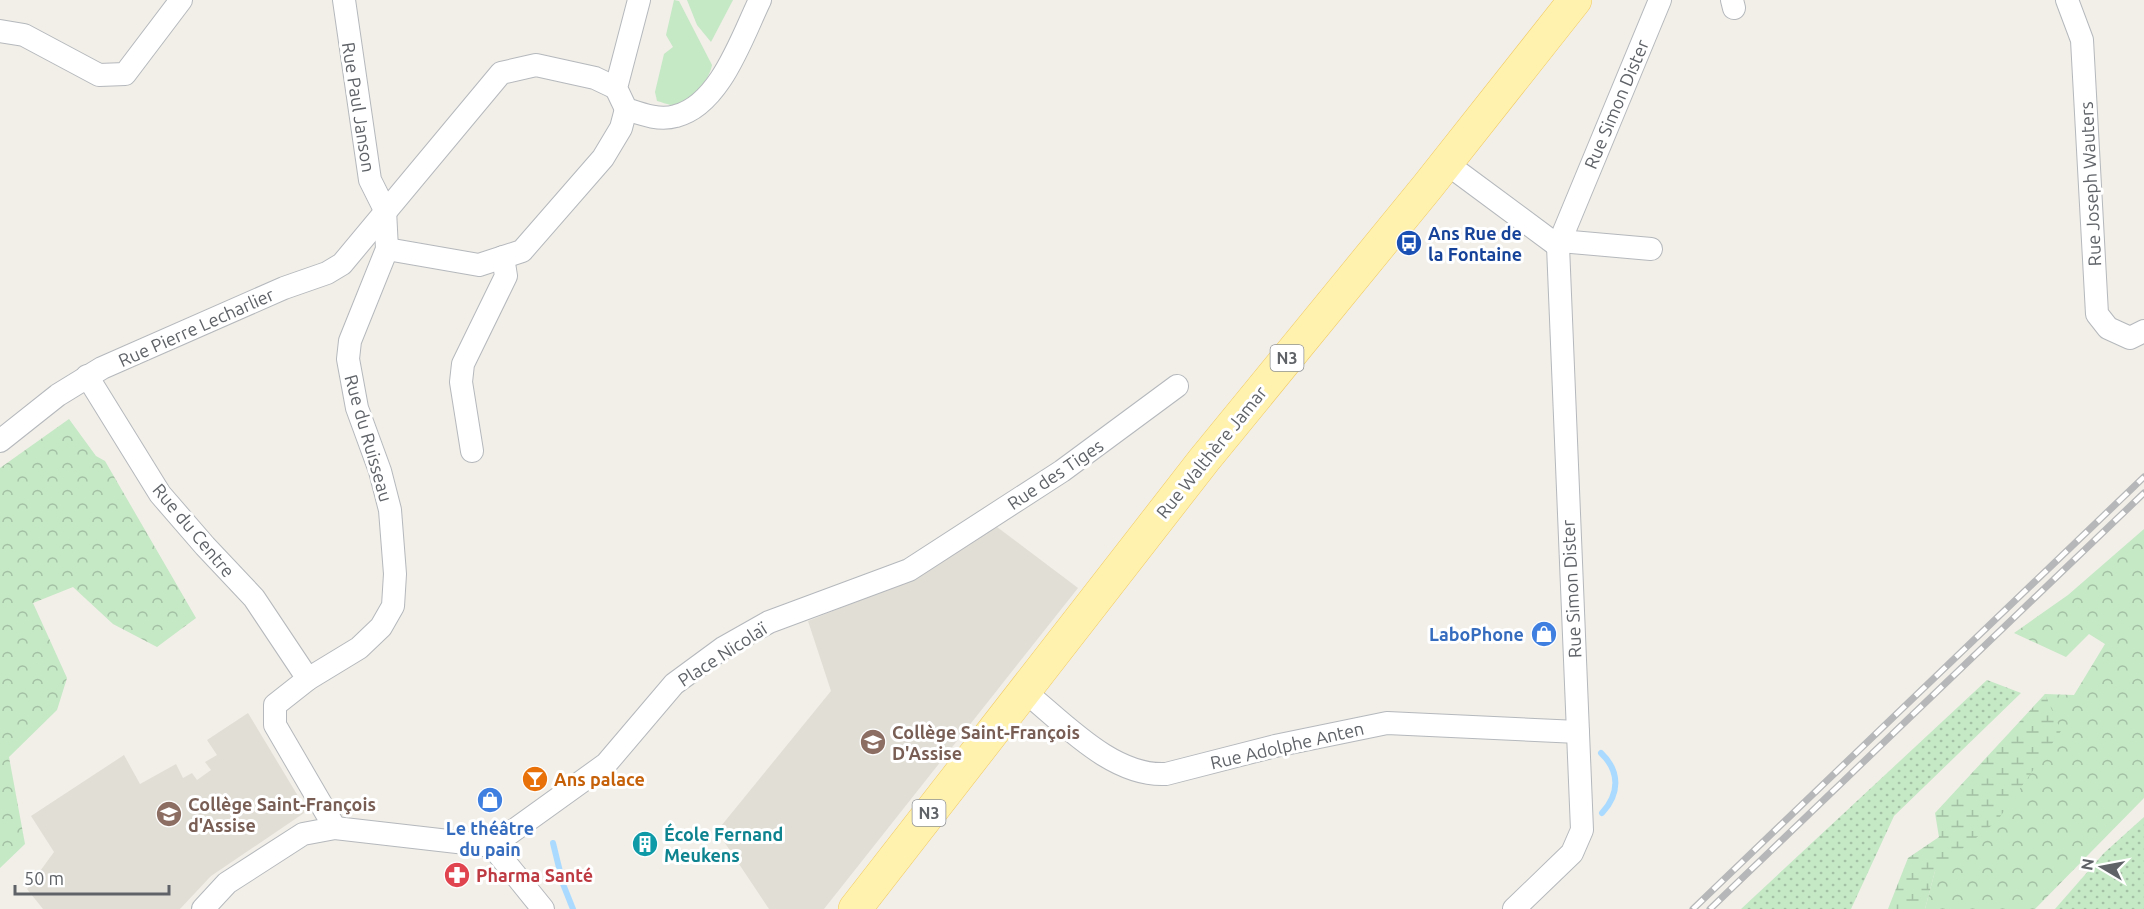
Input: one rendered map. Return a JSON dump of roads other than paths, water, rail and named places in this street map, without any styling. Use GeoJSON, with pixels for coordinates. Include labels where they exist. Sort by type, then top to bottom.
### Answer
{"type":"FeatureCollection","features":[{"type":"Feature","properties":{"kind":"main road","name":"Rue Walthère Jamar"},"geometry":{"type":"LineString","coordinates":[[855,909],[1204,460],[1446,163],[1575,0]]}},
{"type":"Feature","properties":{"kind":"street"},"geometry":{"type":"LineString","coordinates":[[0,31],[24,35],[99,75],[125,74],[182,0]]}},
{"type":"Feature","properties":{"kind":"street","name":"Rue Paul Janson"},"geometry":{"type":"LineString","coordinates":[[344,0],[370,180],[385,210]]}},
{"type":"Feature","properties":{"kind":"street"},"geometry":{"type":"LineString","coordinates":[[616,88],[639,0]]}},
{"type":"Feature","properties":{"kind":"street"},"geometry":{"type":"LineString","coordinates":[[626,109],[649,117],[676,116],[708,98],[727,67],[760,0]]}},
{"type":"Feature","properties":{"kind":"street","name":"Rue Simon Dister"},"geometry":{"type":"LineString","coordinates":[[1514,909],[1553,872],[1579,842],[1582,814],[1570,589],[1559,244],[1660,0]]}},
{"type":"Feature","properties":{"kind":"street","name":"Rue Joseph Wauters"},"geometry":{"type":"LineString","coordinates":[[2067,0],[2082,40],[2097,314],[2108,328],[2130,338],[2144,331]]}},
{"type":"Feature","properties":{"kind":"street"},"geometry":{"type":"LineString","coordinates":[[385,210],[501,73],[536,65],[595,78],[616,88],[626,109],[621,128],[585,181],[522,251],[479,265],[387,249]]}},
{"type":"Feature","properties":{"kind":"street"},"geometry":{"type":"LineString","coordinates":[[1446,163],[1559,244],[1652,249]]}},
{"type":"Feature","properties":{"kind":"street","name":"Rue du Ruisseau"},"geometry":{"type":"LineString","coordinates":[[335,828],[275,725],[275,705],[308,679],[359,648],[374,636],[393,606],[395,574],[390,510],[380,471],[357,408],[348,359],[350,341],[387,249],[385,210]]}},
{"type":"Feature","properties":{"kind":"street","name":"Rue Pierre Lecharlier"},"geometry":{"type":"LineString","coordinates":[[0,441],[58,395],[87,376],[284,288],[327,273],[342,264],[385,210]]}},
{"type":"Feature","properties":{"kind":"street"},"geometry":{"type":"LineString","coordinates":[[472,450],[461,382],[464,363],[506,276],[503,257]]}},
{"type":"Feature","properties":{"kind":"street","name":"Rue du Centre"},"geometry":{"type":"LineString","coordinates":[[87,376],[160,494],[254,598],[308,679]]}},
{"type":"Feature","properties":{"kind":"street","name":"Rue des Tiges"},"geometry":{"type":"LineString","coordinates":[[930,558],[1072,464],[1177,386]]}},
{"type":"Feature","properties":{"kind":"street","name":"Place Nicolaï"},"geometry":{"type":"LineString","coordinates":[[492,846],[606,764],[674,684],[723,648],[770,622],[884,581],[930,558]]}},
{"type":"Feature","properties":{"kind":"street","name":"Rue Adolphe Anten"},"geometry":{"type":"LineString","coordinates":[[1023,690],[1102,753],[1134,771],[1148,775],[1166,774],[1275,746],[1387,723],[1578,732]]}},
{"type":"Feature","properties":{"kind":"street"},"geometry":{"type":"LineString","coordinates":[[203,909],[227,883],[289,841],[303,834],[335,828],[492,846],[543,909]]}},
{"type":"Feature","properties":{"kind":"waterway"},"geometry":{"type":"LineString","coordinates":[[1601,753],[1612,767],[1615,783],[1612,798],[1602,813]]}},
{"type":"Feature","properties":{"kind":"waterway"},"geometry":{"type":"LineString","coordinates":[[553,843],[563,884],[573,909]]}},
{"type":"Feature","properties":{"kind":"railway"},"geometry":{"type":"LineString","coordinates":[[1693,909],[2144,477]]}},
{"type":"Feature","properties":{"kind":"railway"},"geometry":{"type":"LineString","coordinates":[[1710,909],[2144,493]]}},
{"type":"Feature","properties":{"kind":"place","name":"Ans Rue de la Fontaine"},"geometry":{"type":"Point","coordinates":[1409,243]}},
{"type":"Feature","properties":{"kind":"place","name":"LaboPhone"},"geometry":{"type":"Point","coordinates":[1544,634]}},
{"type":"Feature","properties":{"kind":"place","name":"Collège Saint-François D'Assise"},"geometry":{"type":"Point","coordinates":[873,742]}},
{"type":"Feature","properties":{"kind":"place","name":"Ans palace"},"geometry":{"type":"Point","coordinates":[535,779]}},
{"type":"Feature","properties":{"kind":"place","name":"Le théâtre du pain"},"geometry":{"type":"Point","coordinates":[490,800]}},
{"type":"Feature","properties":{"kind":"place","name":"Collège Saint-François d'Assise"},"geometry":{"type":"Point","coordinates":[169,814]}},
{"type":"Feature","properties":{"kind":"place","name":"École Fernand Meukens"},"geometry":{"type":"Point","coordinates":[645,844]}},
{"type":"Feature","properties":{"kind":"place","name":"Pharma Santé"},"geometry":{"type":"Point","coordinates":[457,875]}}]}
